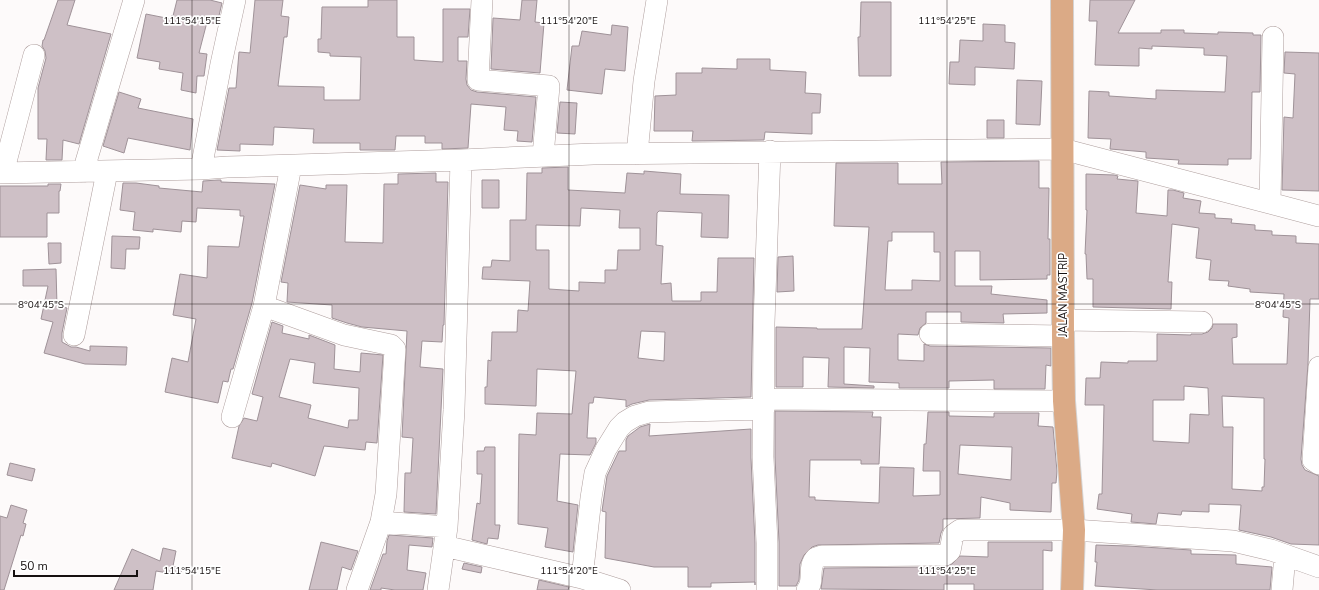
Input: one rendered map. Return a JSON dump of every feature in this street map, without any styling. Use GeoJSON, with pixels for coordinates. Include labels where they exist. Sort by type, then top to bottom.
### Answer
{"type":"FeatureCollection","features":[{"type":"Feature","properties":{"kind":"main road","name":"JALAN MASTRIP"},"geometry":{"type":"LineString","coordinates":[[1062,0],[1064,401],[1074,530],[1072,590]]}},
{"type":"Feature","properties":{"kind":"street"},"geometry":{"type":"LineString","coordinates":[[83,172],[134,0]]}},
{"type":"Feature","properties":{"kind":"street"},"geometry":{"type":"LineString","coordinates":[[201,170],[235,0]]}},
{"type":"Feature","properties":{"kind":"street"},"geometry":{"type":"LineString","coordinates":[[482,0],[478,80],[549,86],[543,156]]}},
{"type":"Feature","properties":{"kind":"street"},"geometry":{"type":"LineString","coordinates":[[637,154],[644,81],[657,0]]}},
{"type":"Feature","properties":{"kind":"street"},"geometry":{"type":"LineString","coordinates":[[1270,203],[1273,37]]}},
{"type":"Feature","properties":{"kind":"street"},"geometry":{"type":"LineString","coordinates":[[34,55],[2,173],[201,170],[227,167],[461,160],[593,154],[1062,149],[1319,216]]}},
{"type":"Feature","properties":{"kind":"street"},"geometry":{"type":"LineString","coordinates":[[767,590],[767,543],[763,457],[764,323],[770,152]]}},
{"type":"Feature","properties":{"kind":"street"},"geometry":{"type":"LineString","coordinates":[[438,590],[446,536],[454,402],[461,160]]}},
{"type":"Feature","properties":{"kind":"street"},"geometry":{"type":"LineString","coordinates":[[232,417],[264,306],[291,166]]}},
{"type":"Feature","properties":{"kind":"street"},"geometry":{"type":"LineString","coordinates":[[74,335],[108,172]]}},
{"type":"Feature","properties":{"kind":"street"},"geometry":{"type":"LineString","coordinates":[[264,306],[344,335],[393,346],[394,357],[386,494],[382,522],[357,590]]}},
{"type":"Feature","properties":{"kind":"street"},"geometry":{"type":"LineString","coordinates":[[930,334],[1202,322]]}},
{"type":"Feature","properties":{"kind":"street"},"geometry":{"type":"LineString","coordinates":[[1319,368],[1313,460],[1319,464]]}},
{"type":"Feature","properties":{"kind":"street"},"geometry":{"type":"LineString","coordinates":[[590,584],[591,498],[595,473],[618,428],[624,422],[635,416],[649,412],[764,404],[1064,401]]}},
{"type":"Feature","properties":{"kind":"street"},"geometry":{"type":"LineString","coordinates":[[382,522],[446,536],[590,584],[620,590]]}},
{"type":"Feature","properties":{"kind":"street"},"geometry":{"type":"LineString","coordinates":[[807,590],[810,585],[811,565],[816,558],[822,556],[941,556],[948,554],[953,535],[960,530],[1074,530],[1233,541],[1271,550],[1319,567]]}},
{"type":"Feature","properties":{"kind":"street"},"geometry":{"type":"LineString","coordinates":[[1282,590],[1285,555]]}},
{"type":"Feature","properties":{"kind":"building"},"geometry":{"type":"Polygon","coordinates":[[[58,0],[75,0],[67,25],[111,34],[79,144],[63,140],[62,160],[46,160],[47,139],[38,139],[38,88],[46,58],[45,51],[42,46],[43,40],[58,0]]]}},
{"type":"Feature","properties":{"kind":"building"},"geometry":{"type":"Polygon","coordinates":[[[177,0],[210,0],[222,3],[217,24],[207,22],[199,53],[207,54],[204,76],[197,76],[196,93],[181,90],[183,73],[159,69],[160,62],[137,58],[146,14],[171,19],[177,0]]]}},
{"type":"Feature","properties":{"kind":"building"},"geometry":{"type":"Polygon","coordinates":[[[255,0],[283,0],[281,16],[289,17],[287,37],[284,37],[278,86],[324,87],[324,100],[360,100],[361,57],[330,56],[330,53],[318,52],[318,39],[321,39],[322,7],[368,7],[368,0],[397,0],[397,37],[414,37],[414,60],[443,62],[443,9],[470,9],[468,37],[458,37],[458,61],[467,61],[467,85],[471,90],[477,92],[536,97],[532,142],[517,141],[518,131],[504,130],[506,107],[471,104],[468,148],[442,149],[442,143],[425,143],[425,136],[396,136],[395,150],[360,150],[360,143],[313,143],[314,129],[274,127],[273,145],[240,144],[240,151],[217,150],[229,88],[236,88],[239,52],[250,53],[255,0]]]}},
{"type":"Feature","properties":{"kind":"building"},"geometry":{"type":"Polygon","coordinates":[[[522,0],[537,0],[535,22],[544,23],[540,73],[491,69],[493,18],[520,20],[522,0]]]}},
{"type":"Feature","properties":{"kind":"building"},"geometry":{"type":"Polygon","coordinates":[[[1090,0],[1135,0],[1118,33],[1161,33],[1161,30],[1184,30],[1184,33],[1218,34],[1218,32],[1253,33],[1253,35],[1261,35],[1260,92],[1252,92],[1251,159],[1228,159],[1228,165],[1178,164],[1179,160],[1146,158],[1146,152],[1110,149],[1111,139],[1088,138],[1089,91],[1109,92],[1109,96],[1156,99],[1156,90],[1225,92],[1227,56],[1204,55],[1204,48],[1152,46],[1152,49],[1139,48],[1139,66],[1095,65],[1097,21],[1089,21],[1090,0]]]}},
{"type":"Feature","properties":{"kind":"building"},"geometry":{"type":"Polygon","coordinates":[[[861,2],[891,2],[891,76],[859,76],[858,37],[860,37],[861,2]]]}},
{"type":"Feature","properties":{"kind":"building"},"geometry":{"type":"Polygon","coordinates":[[[983,24],[1005,25],[1005,42],[1015,43],[1014,69],[975,67],[975,85],[949,84],[950,62],[959,62],[960,40],[983,41],[983,24]]]}},
{"type":"Feature","properties":{"kind":"building"},"geometry":{"type":"Polygon","coordinates":[[[612,25],[628,27],[625,71],[605,69],[602,94],[567,90],[572,46],[579,46],[582,31],[611,35],[612,25]]]}},
{"type":"Feature","properties":{"kind":"building"},"geometry":{"type":"Polygon","coordinates":[[[1285,52],[1319,53],[1319,191],[1282,190],[1284,117],[1293,118],[1295,74],[1284,73],[1285,52]]]}},
{"type":"Feature","properties":{"kind":"building"},"geometry":{"type":"Polygon","coordinates":[[[737,59],[770,59],[770,70],[806,72],[805,93],[821,94],[820,113],[812,113],[812,134],[765,132],[764,140],[692,141],[693,131],[654,131],[655,96],[676,95],[676,73],[702,73],[702,68],[737,69],[737,59]]]}},
{"type":"Feature","properties":{"kind":"building"},"geometry":{"type":"Polygon","coordinates":[[[1017,80],[1042,81],[1040,125],[1016,124],[1017,80]]]}},
{"type":"Feature","properties":{"kind":"building"},"geometry":{"type":"Polygon","coordinates":[[[119,92],[141,99],[138,108],[193,119],[190,150],[128,138],[124,153],[103,146],[119,92]]]}},
{"type":"Feature","properties":{"kind":"building"},"geometry":{"type":"Polygon","coordinates":[[[560,102],[577,103],[575,134],[557,133],[560,102]]]}},
{"type":"Feature","properties":{"kind":"building"},"geometry":{"type":"Polygon","coordinates":[[[987,120],[1004,120],[1004,138],[987,138],[987,120]]]}},
{"type":"Feature","properties":{"kind":"building"},"geometry":{"type":"Polygon","coordinates":[[[1039,161],[1039,188],[1049,188],[1048,239],[1050,239],[1050,275],[1047,275],[1047,279],[980,280],[980,251],[955,251],[955,286],[992,286],[991,294],[1047,300],[1047,313],[1003,314],[1004,323],[961,322],[961,312],[926,312],[926,323],[920,328],[918,335],[898,334],[898,360],[924,361],[924,344],[930,346],[1051,348],[1051,366],[1046,365],[1045,389],[994,389],[994,380],[949,381],[949,388],[899,388],[899,383],[869,382],[870,348],[844,347],[844,384],[874,386],[874,388],[828,387],[829,358],[803,357],[803,387],[776,387],[776,327],[862,329],[869,227],[834,226],[836,163],[898,163],[898,184],[942,184],[941,162],[1039,161]],[[892,232],[892,241],[888,241],[885,290],[912,290],[912,280],[940,281],[940,252],[934,252],[934,232],[892,232]]]}},
{"type":"Feature","properties":{"kind":"building"},"geometry":{"type":"Polygon","coordinates":[[[568,167],[568,190],[625,193],[627,173],[644,174],[644,171],[681,174],[680,194],[729,195],[728,238],[701,237],[702,213],[659,211],[657,213],[656,245],[663,246],[661,284],[671,283],[672,301],[701,301],[701,292],[717,292],[718,258],[754,258],[751,397],[649,400],[626,407],[626,400],[594,397],[593,403],[589,403],[587,438],[596,438],[596,443],[590,455],[560,454],[557,501],[578,505],[573,552],[545,547],[548,528],[518,524],[519,434],[536,435],[537,413],[572,414],[576,371],[537,369],[536,406],[485,404],[488,360],[491,361],[492,332],[517,332],[518,310],[528,311],[530,281],[482,279],[483,267],[491,267],[492,260],[510,261],[510,220],[526,220],[527,173],[542,173],[542,168],[568,167]],[[581,208],[580,226],[536,225],[536,250],[549,250],[549,289],[579,291],[579,282],[605,283],[605,270],[617,270],[618,250],[640,250],[640,228],[619,228],[620,210],[581,208]],[[641,331],[638,358],[664,361],[665,332],[641,331]]]}},
{"type":"Feature","properties":{"kind":"building"},"geometry":{"type":"Polygon","coordinates":[[[436,173],[436,182],[448,182],[444,325],[442,342],[422,341],[420,367],[443,369],[436,514],[404,512],[405,473],[411,473],[413,438],[402,437],[407,331],[362,327],[332,318],[332,305],[287,302],[288,283],[281,282],[300,185],[326,189],[326,185],[347,185],[345,242],[383,243],[384,184],[398,184],[398,174],[436,173]]]}},
{"type":"Feature","properties":{"kind":"building"},"geometry":{"type":"Polygon","coordinates":[[[1086,174],[1114,175],[1118,176],[1117,179],[1138,181],[1136,213],[1167,216],[1168,190],[1173,190],[1184,193],[1183,198],[1201,201],[1199,213],[1215,214],[1215,218],[1232,219],[1231,223],[1255,225],[1255,230],[1272,231],[1272,235],[1296,236],[1296,243],[1319,244],[1319,299],[1310,299],[1308,364],[1301,459],[1305,470],[1319,476],[1319,545],[1291,544],[1271,537],[1239,530],[1241,505],[1209,504],[1209,512],[1182,511],[1181,515],[1158,513],[1156,524],[1131,522],[1132,514],[1097,509],[1099,494],[1102,494],[1104,405],[1085,405],[1086,378],[1100,378],[1101,362],[1128,363],[1128,361],[1157,361],[1157,334],[1202,334],[1208,332],[1212,328],[1213,324],[1237,324],[1237,337],[1232,338],[1233,364],[1287,364],[1289,318],[1283,317],[1284,294],[1250,292],[1250,289],[1228,286],[1229,281],[1209,280],[1211,260],[1196,258],[1199,228],[1172,224],[1168,282],[1172,282],[1171,309],[1093,307],[1093,279],[1087,279],[1085,254],[1086,174]],[[1184,386],[1184,400],[1153,400],[1153,441],[1189,443],[1190,414],[1209,415],[1208,388],[1184,386]],[[1222,396],[1223,427],[1233,427],[1232,489],[1262,491],[1262,487],[1264,487],[1265,459],[1264,398],[1222,396]]]}},
{"type":"Feature","properties":{"kind":"building"},"geometry":{"type":"Polygon","coordinates":[[[221,180],[221,182],[275,184],[252,303],[233,369],[231,369],[228,382],[223,381],[218,403],[165,392],[172,358],[188,362],[196,319],[173,315],[180,274],[207,278],[208,246],[239,247],[244,216],[240,216],[240,210],[197,208],[196,222],[182,221],[181,232],[153,229],[153,232],[133,230],[135,212],[120,210],[123,183],[136,183],[159,186],[159,188],[202,192],[203,181],[221,180]]]}},
{"type":"Feature","properties":{"kind":"building"},"geometry":{"type":"Polygon","coordinates":[[[482,180],[499,180],[499,208],[482,208],[482,180]]]}},
{"type":"Feature","properties":{"kind":"building"},"geometry":{"type":"Polygon","coordinates":[[[48,184],[61,184],[59,191],[59,213],[47,213],[47,237],[0,237],[0,186],[48,186],[48,184]]]}},
{"type":"Feature","properties":{"kind":"building"},"geometry":{"type":"Polygon","coordinates":[[[112,236],[140,237],[139,249],[126,249],[125,269],[111,268],[112,236]]]}},
{"type":"Feature","properties":{"kind":"building"},"geometry":{"type":"Polygon","coordinates":[[[48,243],[61,243],[61,263],[49,264],[48,243]]]}},
{"type":"Feature","properties":{"kind":"building"},"geometry":{"type":"Polygon","coordinates":[[[793,256],[794,291],[777,292],[778,257],[793,256]]]}},
{"type":"Feature","properties":{"kind":"building"},"geometry":{"type":"Polygon","coordinates":[[[56,269],[57,306],[67,308],[62,333],[62,342],[71,347],[90,351],[90,346],[127,347],[126,365],[85,364],[44,353],[53,322],[41,319],[48,286],[23,286],[23,270],[56,269]]]}},
{"type":"Feature","properties":{"kind":"building"},"geometry":{"type":"Polygon","coordinates":[[[272,322],[283,326],[282,333],[309,339],[309,335],[335,345],[334,369],[360,372],[361,353],[383,355],[377,443],[366,442],[365,450],[324,446],[315,476],[272,463],[271,467],[232,458],[239,426],[244,418],[257,421],[263,397],[252,394],[272,322]],[[290,359],[279,397],[311,405],[308,418],[348,428],[349,420],[358,420],[359,388],[313,383],[315,363],[290,359]]]}},
{"type":"Feature","properties":{"kind":"building"},"geometry":{"type":"Polygon","coordinates":[[[775,411],[873,412],[872,417],[881,417],[879,464],[861,464],[861,460],[810,460],[809,497],[815,497],[815,500],[879,503],[880,467],[914,468],[913,496],[940,495],[940,471],[923,471],[924,444],[926,444],[928,412],[949,412],[949,416],[994,417],[994,413],[1039,413],[1038,426],[1053,427],[1057,471],[1056,483],[1052,483],[1051,512],[1010,510],[1010,503],[981,497],[980,518],[943,519],[943,529],[939,543],[818,545],[812,547],[804,555],[800,564],[799,580],[796,586],[779,586],[779,542],[775,457],[775,411]],[[960,445],[958,474],[1011,480],[1012,447],[960,445]]]}},
{"type":"Feature","properties":{"kind":"building"},"geometry":{"type":"Polygon","coordinates":[[[650,424],[649,436],[751,429],[755,582],[711,583],[711,587],[688,587],[688,567],[654,567],[605,558],[606,512],[602,511],[607,476],[619,451],[626,451],[626,440],[628,436],[640,427],[650,424]]]}},
{"type":"Feature","properties":{"kind":"building"},"geometry":{"type":"Polygon","coordinates":[[[485,447],[495,447],[495,525],[500,525],[498,539],[488,538],[487,544],[472,540],[477,503],[480,504],[482,474],[477,474],[477,451],[484,451],[485,447]]]}},
{"type":"Feature","properties":{"kind":"building"},"geometry":{"type":"Polygon","coordinates":[[[10,463],[35,469],[32,481],[7,475],[10,463]]]}},
{"type":"Feature","properties":{"kind":"building"},"geometry":{"type":"Polygon","coordinates":[[[11,505],[27,510],[23,523],[26,524],[23,536],[21,535],[4,590],[0,590],[0,516],[7,518],[11,505]]]}},
{"type":"Feature","properties":{"kind":"building"},"geometry":{"type":"Polygon","coordinates":[[[389,535],[433,538],[432,547],[409,545],[407,570],[426,573],[423,590],[395,590],[381,588],[381,590],[370,590],[383,554],[386,554],[389,535]]]}},
{"type":"Feature","properties":{"kind":"building"},"geometry":{"type":"Polygon","coordinates":[[[321,542],[358,551],[351,570],[342,567],[337,590],[309,590],[321,542]]]}},
{"type":"Feature","properties":{"kind":"building"},"geometry":{"type":"Polygon","coordinates":[[[988,542],[1052,542],[1052,551],[1043,550],[1043,590],[974,590],[974,584],[944,584],[944,590],[821,589],[824,568],[945,567],[952,564],[960,556],[988,557],[988,542]]]}},
{"type":"Feature","properties":{"kind":"building"},"geometry":{"type":"Polygon","coordinates":[[[1096,545],[1191,550],[1191,554],[1236,555],[1236,564],[1272,567],[1270,590],[1158,590],[1095,586],[1097,562],[1095,562],[1096,545]]]}},
{"type":"Feature","properties":{"kind":"building"},"geometry":{"type":"Polygon","coordinates":[[[163,548],[176,551],[173,566],[182,570],[180,575],[156,571],[153,590],[114,590],[132,549],[160,561],[163,548]]]}},
{"type":"Feature","properties":{"kind":"building"},"geometry":{"type":"Polygon","coordinates":[[[464,563],[482,567],[481,573],[462,569],[464,563]]]}},
{"type":"Feature","properties":{"kind":"building"},"geometry":{"type":"Polygon","coordinates":[[[539,580],[569,587],[568,590],[537,590],[539,580]]]}}]}
